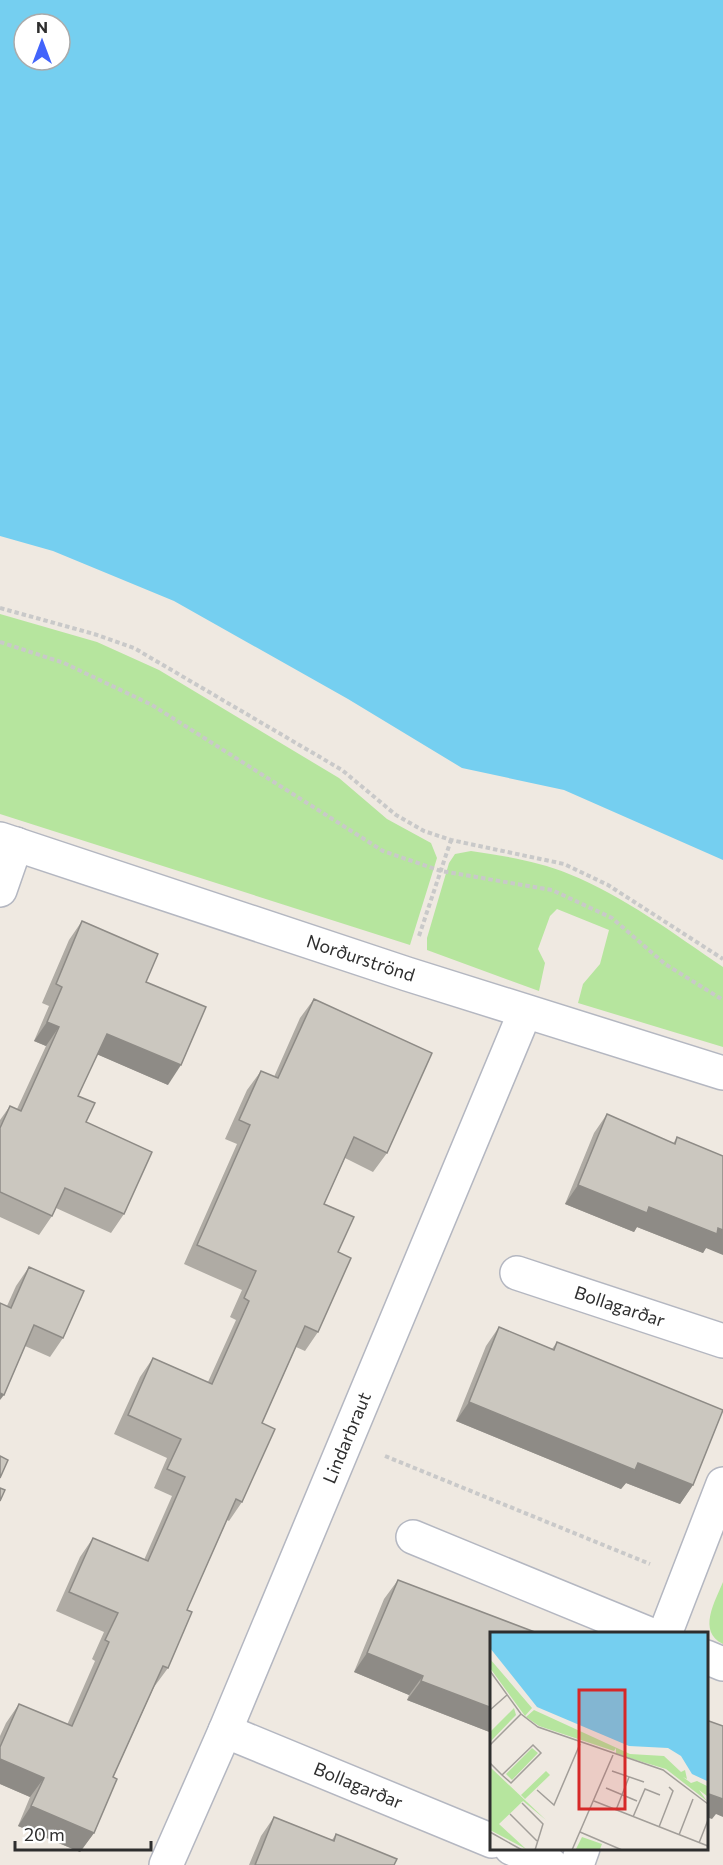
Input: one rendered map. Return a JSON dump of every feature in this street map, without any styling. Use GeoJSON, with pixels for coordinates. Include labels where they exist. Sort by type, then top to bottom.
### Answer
{"type":"FeatureCollection","features":[{"type":"Feature","properties":{"kind":"street"},"geometry":{"type":"LineString","coordinates":[[0,890],[8,842]]}},
{"type":"Feature","properties":{"kind":"street","name":"Norðurströnd"},"geometry":{"type":"LineString","coordinates":[[8,842],[525,1012],[723,1073]]}},
{"type":"Feature","properties":{"kind":"street","name":"Lindarbraut"},"geometry":{"type":"LineString","coordinates":[[166,1865],[225,1731],[525,1012]]}},
{"type":"Feature","properties":{"kind":"street","name":"Bollagarðar"},"geometry":{"type":"LineString","coordinates":[[517,1273],[723,1341]]}},
{"type":"Feature","properties":{"kind":"street"},"geometry":{"type":"LineString","coordinates":[[666,1632],[723,1484]]}},
{"type":"Feature","properties":{"kind":"street"},"geometry":{"type":"LineString","coordinates":[[413,1537],[644,1632]]}},
{"type":"Feature","properties":{"kind":"street"},"geometry":{"type":"LineString","coordinates":[[708,1658],[723,1664]]}},
{"type":"Feature","properties":{"kind":"street","name":"Bollagarðar"},"geometry":{"type":"LineString","coordinates":[[225,1731],[490,1840]]}},
{"type":"Feature","properties":{"kind":"street"},"geometry":{"type":"LineString","coordinates":[[516,1850],[551,1865]]}},
{"type":"Feature","properties":{"kind":"street"},"geometry":{"type":"LineString","coordinates":[[577,1865],[582,1850]]}},
{"type":"Feature","properties":{"kind":"path"},"geometry":{"type":"LineString","coordinates":[[0,608],[94,634],[134,648],[342,770],[396,815],[424,831],[451,840],[564,864],[617,891],[723,959]]}},
{"type":"Feature","properties":{"kind":"path"},"geometry":{"type":"LineString","coordinates":[[0,642],[64,663],[152,705],[383,851],[441,871],[552,890],[612,918],[665,964],[723,1000]]}},
{"type":"Feature","properties":{"kind":"path"},"geometry":{"type":"LineString","coordinates":[[418,942],[451,840]]}},
{"type":"Feature","properties":{"kind":"path"},"geometry":{"type":"LineString","coordinates":[[380,1454],[687,1579]]}},
{"type":"Feature","properties":{"kind":"green space"},"geometry":{"type":"Polygon","coordinates":[[[0,614],[97,642],[159,670],[339,778],[387,819],[431,843],[437,858],[410,945],[0,814],[0,614]]]}},
{"type":"Feature","properties":{"kind":"green space"},"geometry":{"type":"Polygon","coordinates":[[[471,851],[533,862],[557,869],[589,883],[648,916],[723,967],[723,1047],[578,1003],[583,984],[600,964],[609,930],[557,909],[550,916],[538,949],[545,963],[539,991],[427,950],[427,938],[449,863],[455,854],[471,851]]]}},
{"type":"Feature","properties":{"kind":"green space"},"geometry":{"type":"Polygon","coordinates":[[[723,1582],[723,1644],[715,1638],[709,1624],[723,1582]]]}},
{"type":"Feature","properties":{"kind":"water"},"geometry":{"type":"Polygon","coordinates":[[[0,0],[723,0],[723,860],[564,790],[462,768],[348,699],[174,601],[53,551],[0,536],[0,0]]]}},
{"type":"Feature","properties":{"kind":"building"},"geometry":{"type":"Polygon","coordinates":[[[82,921],[158,954],[146,982],[206,1007],[181,1065],[107,1034],[78,1096],[95,1103],[86,1122],[152,1152],[124,1214],[65,1188],[52,1216],[0,1192],[0,1128],[10,1106],[21,1111],[59,1027],[47,1022],[62,987],[56,984],[82,921]]]}},
{"type":"Feature","properties":{"kind":"building"},"geometry":{"type":"Polygon","coordinates":[[[314,999],[432,1053],[387,1153],[354,1137],[324,1204],[354,1217],[338,1252],[351,1258],[318,1332],[305,1326],[262,1423],[275,1429],[242,1502],[236,1499],[187,1610],[192,1612],[168,1668],[163,1666],[113,1777],[117,1779],[94,1833],[31,1806],[44,1778],[0,1759],[0,1747],[19,1704],[72,1726],[109,1642],[105,1640],[118,1613],[69,1592],[93,1538],[148,1561],[185,1477],[167,1469],[181,1439],[128,1415],[153,1358],[212,1384],[249,1301],[244,1298],[256,1271],[197,1245],[250,1125],[239,1120],[261,1071],[278,1078],[314,999]]]}},
{"type":"Feature","properties":{"kind":"building"},"geometry":{"type":"Polygon","coordinates":[[[607,1114],[675,1144],[677,1137],[723,1156],[723,1230],[718,1228],[717,1234],[649,1207],[647,1213],[578,1185],[607,1114]]]}},
{"type":"Feature","properties":{"kind":"building"},"geometry":{"type":"Polygon","coordinates":[[[29,1267],[84,1291],[63,1338],[34,1325],[4,1395],[0,1393],[0,1303],[11,1308],[29,1267]]]}},
{"type":"Feature","properties":{"kind":"building"},"geometry":{"type":"Polygon","coordinates":[[[499,1327],[554,1350],[557,1342],[723,1410],[693,1485],[638,1463],[635,1470],[469,1402],[499,1327]]]}},
{"type":"Feature","properties":{"kind":"building"},"geometry":{"type":"Polygon","coordinates":[[[0,1456],[8,1460],[0,1478],[0,1456]]]}},
{"type":"Feature","properties":{"kind":"building"},"geometry":{"type":"Polygon","coordinates":[[[0,1488],[5,1490],[0,1501],[0,1488]]]}},
{"type":"Feature","properties":{"kind":"building"},"geometry":{"type":"Polygon","coordinates":[[[398,1580],[535,1632],[490,1632],[490,1707],[421,1681],[423,1676],[367,1653],[398,1580]]]}},
{"type":"Feature","properties":{"kind":"building"},"geometry":{"type":"Polygon","coordinates":[[[708,1721],[723,1726],[723,1799],[708,1794],[708,1721]]]}},
{"type":"Feature","properties":{"kind":"building"},"geometry":{"type":"Polygon","coordinates":[[[274,1817],[334,1841],[336,1834],[397,1859],[394,1865],[255,1865],[274,1817]]]}}]}
